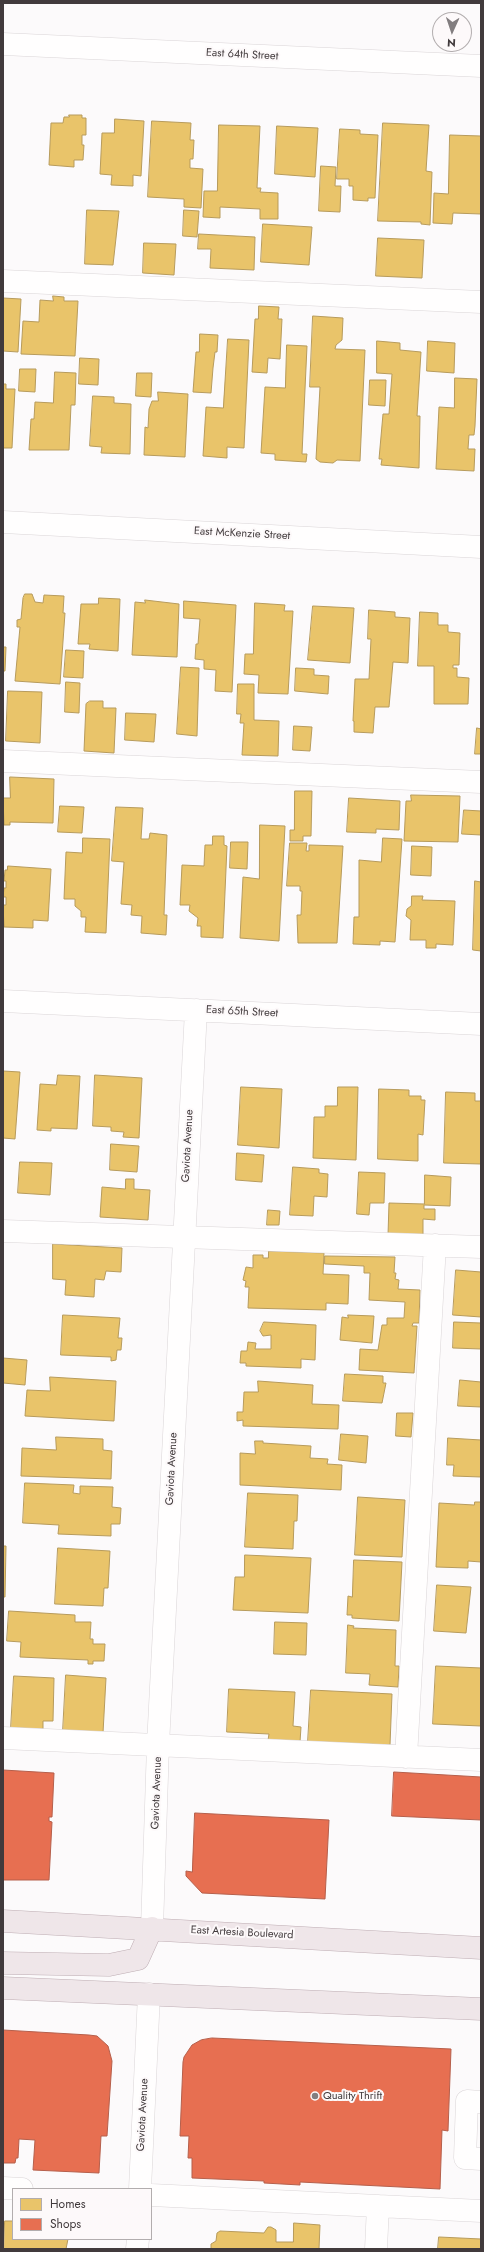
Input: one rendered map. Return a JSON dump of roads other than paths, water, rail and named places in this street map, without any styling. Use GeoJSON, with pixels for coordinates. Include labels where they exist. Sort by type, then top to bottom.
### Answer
{"type":"FeatureCollection","features":[{"type":"Feature","properties":{"kind":"main road","name":"East Artesia Boulevard"},"geometry":{"type":"LineString","coordinates":[[3,1921],[152,1928],[481,1948]]}},
{"type":"Feature","properties":{"kind":"main road"},"geometry":{"type":"LineString","coordinates":[[3,1963],[109,1966],[138,1959],[152,1928]]}},
{"type":"Feature","properties":{"kind":"main road"},"geometry":{"type":"LineString","coordinates":[[3,1988],[481,2009]]}},
{"type":"Feature","properties":{"kind":"street","name":"East 64th Street"},"geometry":{"type":"LineString","coordinates":[[3,44],[481,66]]}},
{"type":"Feature","properties":{"kind":"street"},"geometry":{"type":"LineString","coordinates":[[3,280],[481,302]]}},
{"type":"Feature","properties":{"kind":"street","name":"East McKenzie Street"},"geometry":{"type":"LineString","coordinates":[[3,522],[481,547]]}},
{"type":"Feature","properties":{"kind":"street"},"geometry":{"type":"LineString","coordinates":[[3,761],[481,782]]}},
{"type":"Feature","properties":{"kind":"street","name":"East 65th Street"},"geometry":{"type":"LineString","coordinates":[[3,1001],[481,1024]]}},
{"type":"Feature","properties":{"kind":"street","name":"Gaviota Avenue"},"geometry":{"type":"LineString","coordinates":[[152,1928],[158,1745],[183,1236],[196,1010]]}},
{"type":"Feature","properties":{"kind":"street"},"geometry":{"type":"LineString","coordinates":[[3,1231],[435,1244],[481,1247]]}},
{"type":"Feature","properties":{"kind":"street"},"geometry":{"type":"LineString","coordinates":[[406,1757],[435,1244]]}},
{"type":"Feature","properties":{"kind":"street"},"geometry":{"type":"LineString","coordinates":[[3,1738],[481,1760]]}},
{"type":"Feature","properties":{"kind":"street","name":"Gaviota Avenue"},"geometry":{"type":"LineString","coordinates":[[140,2188],[149,1994]]}},
{"type":"Feature","properties":{"kind":"street"},"geometry":{"type":"LineString","coordinates":[[481,2102],[467,2101],[465,2158],[481,2159]]}},
{"type":"Feature","properties":{"kind":"street"},"geometry":{"type":"LineString","coordinates":[[152,2195],[481,2211]]}},
{"type":"Feature","properties":{"kind":"street"},"geometry":{"type":"LineString","coordinates":[[376,2249],[378,2206]]}},
{"type":"Feature","properties":{"kind":"place","name":"Quality Thrift"},"geometry":{"type":"Point","coordinates":[315,2096]}}]}
